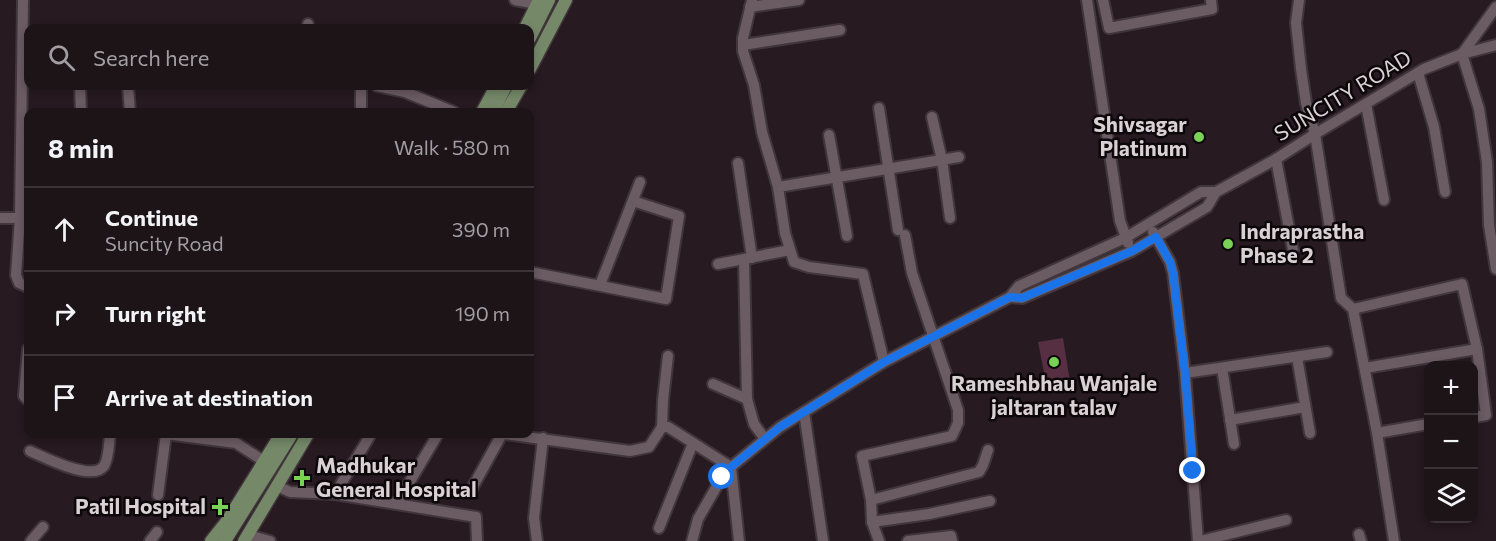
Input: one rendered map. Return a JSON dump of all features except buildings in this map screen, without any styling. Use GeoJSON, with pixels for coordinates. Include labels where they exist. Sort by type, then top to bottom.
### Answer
{"type":"FeatureCollection","features":[{"type":"Feature","properties":{"kind":"main road"},"geometry":{"type":"LineString","coordinates":[[534,44],[556,0]]}},
{"type":"Feature","properties":{"kind":"main road"},"geometry":{"type":"LineString","coordinates":[[534,61],[566,0]]}},
{"type":"Feature","properties":{"kind":"main road"},"geometry":{"type":"LineString","coordinates":[[528,24],[542,1]]}},
{"type":"Feature","properties":{"kind":"main road"},"geometry":{"type":"LineString","coordinates":[[534,26],[542,1]]}},
{"type":"Feature","properties":{"kind":"main road"},"geometry":{"type":"LineString","coordinates":[[484,108],[494,90]]}},
{"type":"Feature","properties":{"kind":"main road"},"geometry":{"type":"LineString","coordinates":[[495,108],[504,90]]}},
{"type":"Feature","properties":{"kind":"main road"},"geometry":{"type":"LineString","coordinates":[[500,108],[510,90]]}},
{"type":"Feature","properties":{"kind":"main road"},"geometry":{"type":"LineString","coordinates":[[508,108],[519,90]]}},
{"type":"Feature","properties":{"kind":"main road"},"geometry":{"type":"LineString","coordinates":[[211,541],[279,438]]}},
{"type":"Feature","properties":{"kind":"main road"},"geometry":{"type":"LineString","coordinates":[[225,541],[289,438]]}},
{"type":"Feature","properties":{"kind":"main road"},"geometry":{"type":"LineString","coordinates":[[234,541],[298,438]]}},
{"type":"Feature","properties":{"kind":"main road"},"geometry":{"type":"LineString","coordinates":[[246,538],[306,438]]}},
{"type":"Feature","properties":{"kind":"street"},"geometry":{"type":"LineString","coordinates":[[23,0],[23,212],[16,274],[19,283],[24,285]]}},
{"type":"Feature","properties":{"kind":"street"},"geometry":{"type":"LineString","coordinates":[[516,0],[542,1]]}},
{"type":"Feature","properties":{"kind":"street"},"geometry":{"type":"LineString","coordinates":[[799,0],[751,3],[743,45],[754,85],[762,132],[778,187],[784,233],[794,262],[810,267],[863,274],[884,362]]}},
{"type":"Feature","properties":{"kind":"street"},"geometry":{"type":"LineString","coordinates":[[1087,0],[1120,221],[1132,251]]}},
{"type":"Feature","properties":{"kind":"street"},"geometry":{"type":"LineString","coordinates":[[1103,0],[1110,28],[1212,9],[1210,0]]}},
{"type":"Feature","properties":{"kind":"street"},"geometry":{"type":"LineString","coordinates":[[1299,0],[1296,23],[1297,40],[1306,103],[1315,134],[1340,293],[1344,303],[1353,309],[1365,368],[1394,541]]}},
{"type":"Feature","properties":{"kind":"street"},"geometry":{"type":"LineString","coordinates":[[1496,7],[1462,54],[1479,109],[1486,162],[1489,232],[1496,268]]}},
{"type":"Feature","properties":{"kind":"street"},"geometry":{"type":"LineString","coordinates":[[743,45],[840,30]]}},
{"type":"Feature","properties":{"kind":"street","name":"SUNCITY ROAD"},"geometry":{"type":"LineString","coordinates":[[692,541],[698,519],[722,477],[731,467],[765,439],[804,412],[884,362],[1010,297],[1019,286],[1125,238],[1201,192],[1216,192],[1276,159],[1418,73],[1462,54],[1496,45]]}},
{"type":"Feature","properties":{"kind":"street"},"geometry":{"type":"LineString","coordinates":[[1418,73],[1434,127],[1445,192]]}},
{"type":"Feature","properties":{"kind":"street"},"geometry":{"type":"LineString","coordinates":[[80,90],[81,108]]}},
{"type":"Feature","properties":{"kind":"street"},"geometry":{"type":"LineString","coordinates":[[128,90],[130,108]]}},
{"type":"Feature","properties":{"kind":"street"},"geometry":{"type":"LineString","coordinates":[[361,90],[361,108]]}},
{"type":"Feature","properties":{"kind":"street"},"geometry":{"type":"LineString","coordinates":[[396,90],[444,108]]}},
{"type":"Feature","properties":{"kind":"street"},"geometry":{"type":"LineString","coordinates":[[1366,104],[1384,200]]}},
{"type":"Feature","properties":{"kind":"street"},"geometry":{"type":"LineString","coordinates":[[879,108],[888,168],[912,273],[958,410],[958,423],[952,436],[862,456],[871,500],[872,522],[879,541]]}},
{"type":"Feature","properties":{"kind":"street"},"geometry":{"type":"LineString","coordinates":[[932,117],[942,160],[950,218]]}},
{"type":"Feature","properties":{"kind":"street"},"geometry":{"type":"LineString","coordinates":[[829,135],[848,236]]}},
{"type":"Feature","properties":{"kind":"street"},"geometry":{"type":"LineString","coordinates":[[778,187],[959,157]]}},
{"type":"Feature","properties":{"kind":"street"},"geometry":{"type":"LineString","coordinates":[[1276,159],[1293,250]]}},
{"type":"Feature","properties":{"kind":"street"},"geometry":{"type":"LineString","coordinates":[[738,163],[748,259],[747,399],[754,424],[765,439]]}},
{"type":"Feature","properties":{"kind":"street"},"geometry":{"type":"LineString","coordinates":[[600,285],[640,182]]}},
{"type":"Feature","properties":{"kind":"street","name":"SUNCITY ROAD"},"geometry":{"type":"LineString","coordinates":[[1010,297],[1022,298],[1132,251],[1207,207],[1216,192]]}},
{"type":"Feature","properties":{"kind":"street"},"geometry":{"type":"LineString","coordinates":[[534,273],[666,299],[679,216],[633,201]]}},
{"type":"Feature","properties":{"kind":"street"},"geometry":{"type":"LineString","coordinates":[[0,218],[23,212]]}},
{"type":"Feature","properties":{"kind":"street"},"geometry":{"type":"LineString","coordinates":[[1148,224],[1170,262],[1173,273],[1185,373],[1199,541],[1286,520]]}},
{"type":"Feature","properties":{"kind":"street"},"geometry":{"type":"LineString","coordinates":[[718,264],[790,250]]}},
{"type":"Feature","properties":{"kind":"street"},"geometry":{"type":"LineString","coordinates":[[1353,309],[1462,285],[1476,348],[1486,415],[1478,416]]}},
{"type":"Feature","properties":{"kind":"street"},"geometry":{"type":"LineString","coordinates":[[1365,368],[1476,348]]}},
{"type":"Feature","properties":{"kind":"street"},"geometry":{"type":"LineString","coordinates":[[1185,373],[1327,352]]}},
{"type":"Feature","properties":{"kind":"street"},"geometry":{"type":"LineString","coordinates":[[534,437],[630,451],[645,449],[662,427],[668,356]]}},
{"type":"Feature","properties":{"kind":"street"},"geometry":{"type":"LineString","coordinates":[[1297,357],[1310,433]]}},
{"type":"Feature","properties":{"kind":"street"},"geometry":{"type":"LineString","coordinates":[[1222,368],[1234,444]]}},
{"type":"Feature","properties":{"kind":"street"},"geometry":{"type":"LineString","coordinates":[[713,384],[747,399]]}},
{"type":"Feature","properties":{"kind":"street"},"geometry":{"type":"LineString","coordinates":[[1230,420],[1305,407]]}},
{"type":"Feature","properties":{"kind":"street"},"geometry":{"type":"LineString","coordinates":[[804,412],[824,541]]}},
{"type":"Feature","properties":{"kind":"street"},"geometry":{"type":"LineString","coordinates":[[1377,433],[1424,425]]}},
{"type":"Feature","properties":{"kind":"street"},"geometry":{"type":"LineString","coordinates":[[662,427],[668,427],[731,467],[739,541]]}},
{"type":"Feature","properties":{"kind":"street"},"geometry":{"type":"LineString","coordinates":[[30,452],[83,472],[96,472],[103,467],[106,460],[109,438]]}},
{"type":"Feature","properties":{"kind":"street"},"geometry":{"type":"LineString","coordinates":[[158,495],[165,438]]}},
{"type":"Feature","properties":{"kind":"street"},"geometry":{"type":"LineString","coordinates":[[222,438],[236,443],[265,462]]}},
{"type":"Feature","properties":{"kind":"street"},"geometry":{"type":"LineString","coordinates":[[341,484],[369,438]]}},
{"type":"Feature","properties":{"kind":"street"},"geometry":{"type":"LineString","coordinates":[[402,495],[436,438]]}},
{"type":"Feature","properties":{"kind":"street"},"geometry":{"type":"LineString","coordinates":[[470,492],[501,438]]}},
{"type":"Feature","properties":{"kind":"street"},"geometry":{"type":"LineString","coordinates":[[537,541],[534,518],[543,438]]}},
{"type":"Feature","properties":{"kind":"street"},"geometry":{"type":"LineString","coordinates":[[659,528],[693,443]]}},
{"type":"Feature","properties":{"kind":"street"},"geometry":{"type":"LineString","coordinates":[[871,500],[978,472],[988,450]]}},
{"type":"Feature","properties":{"kind":"street"},"geometry":{"type":"LineString","coordinates":[[278,486],[290,492],[335,494],[476,516],[477,541]]}},
{"type":"Feature","properties":{"kind":"street"},"geometry":{"type":"LineString","coordinates":[[872,522],[929,514],[990,501]]}},
{"type":"Feature","properties":{"kind":"street"},"geometry":{"type":"LineString","coordinates":[[31,541],[43,527]]}},
{"type":"Feature","properties":{"kind":"street"},"geometry":{"type":"LineString","coordinates":[[908,541],[951,536],[952,541]]}},
{"type":"Feature","properties":{"kind":"street"},"geometry":{"type":"LineString","coordinates":[[246,538],[270,541]]}},
{"type":"Feature","properties":{"kind":"shaded area","name":"Rameshbhau Wanjale jaltaran talav"},"geometry":{"type":"Polygon","coordinates":[[[1063,338],[1070,382],[1047,387],[1038,342],[1063,338]]]}},
{"type":"Feature","properties":{"kind":"place","name":"Shivsagar Platinum"},"geometry":{"type":"Point","coordinates":[1199,137]}},
{"type":"Feature","properties":{"kind":"place","name":"Indraprastha Phase 2"},"geometry":{"type":"Point","coordinates":[1228,244]}},
{"type":"Feature","properties":{"kind":"place","name":"Rameshbhau Wanjale jaltaran talav"},"geometry":{"type":"Point","coordinates":[1054,362]}},
{"type":"Feature","properties":{"kind":"place","name":"Madhukar General Hospital"},"geometry":{"type":"Point","coordinates":[302,478]}},
{"type":"Feature","properties":{"kind":"place","name":"Patil Hospital"},"geometry":{"type":"Point","coordinates":[220,507]}},
{"type":"Feature","properties":{"kind":"route"},"geometry":{"type":"LineString","coordinates":[[722,477],[780,427],[907,349],[1010,297],[1022,298],[1132,251],[1156,237],[1170,262],[1173,273],[1185,373],[1193,471]]}}]}
